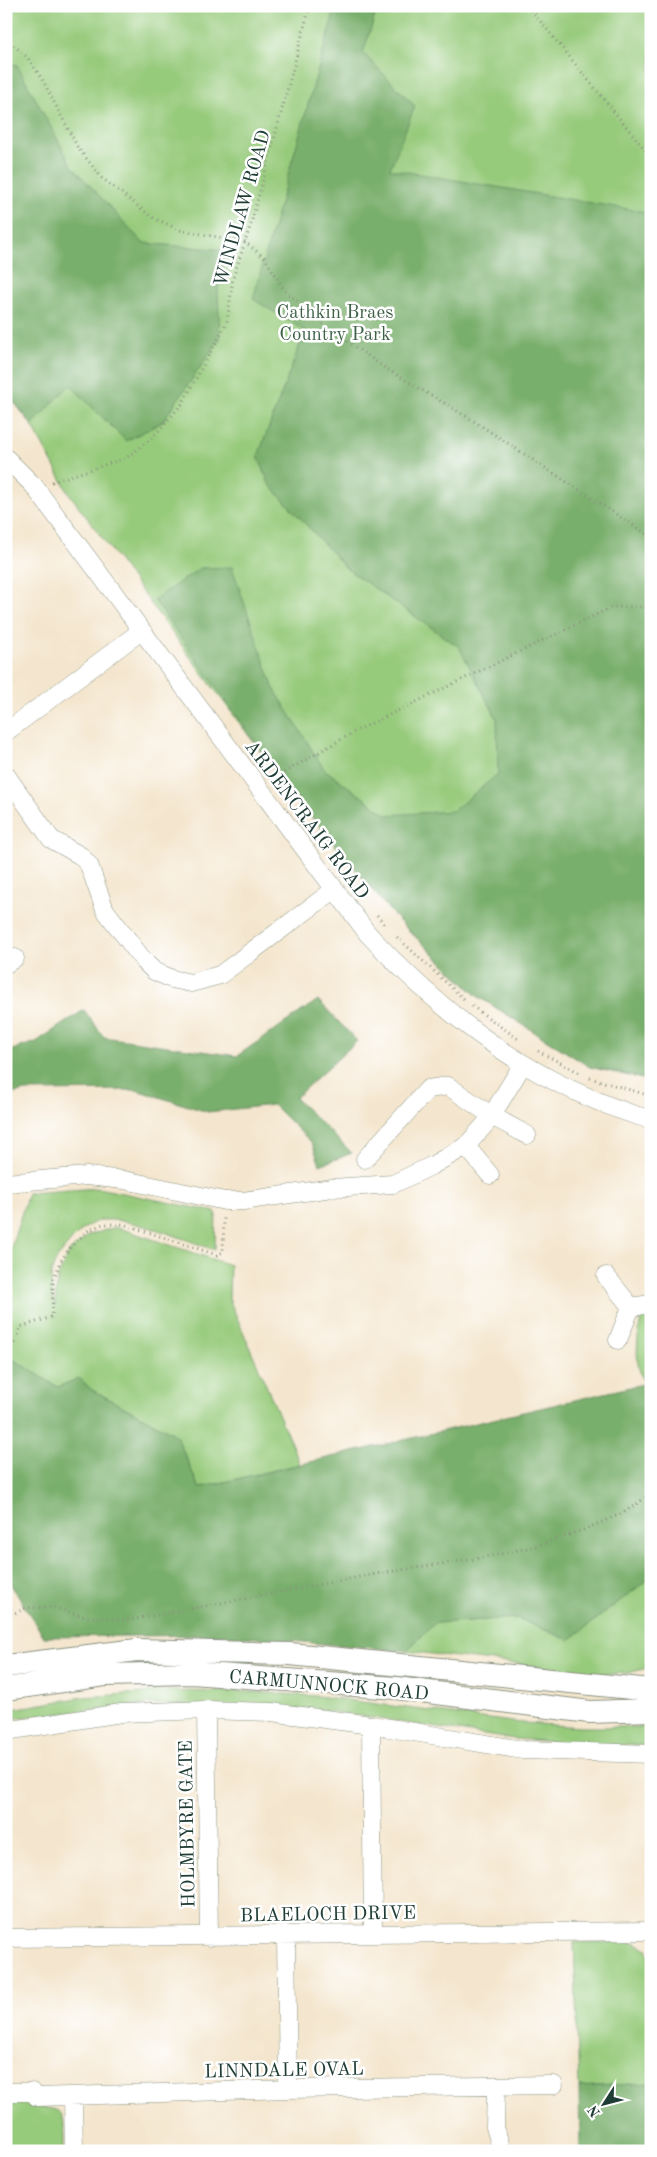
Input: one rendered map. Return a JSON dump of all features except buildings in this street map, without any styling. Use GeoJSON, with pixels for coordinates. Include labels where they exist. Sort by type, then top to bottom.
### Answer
{"type":"FeatureCollection","features":[{"type":"Feature","properties":{"kind":"main road","name":"CARMUNNOCK ROAD"},"geometry":{"type":"LineString","coordinates":[[6,1666],[137,1650],[290,1654],[651,1690]]}},
{"type":"Feature","properties":{"kind":"main road","name":"CARMUNNOCK ROAD"},"geometry":{"type":"LineString","coordinates":[[6,1689],[104,1675],[192,1673],[396,1688],[590,1712],[651,1710]]}},
{"type":"Feature","properties":{"kind":"street","name":"ARDENCRAIG ROAD"},"geometry":{"type":"LineString","coordinates":[[6,458],[34,486],[334,890],[368,934],[406,975],[456,1019],[523,1064],[577,1092],[651,1120]]}},
{"type":"Feature","properties":{"kind":"street"},"geometry":{"type":"LineString","coordinates":[[6,732],[141,631]]}},
{"type":"Feature","properties":{"kind":"street"},"geometry":{"type":"LineString","coordinates":[[6,775],[51,839],[81,856],[89,865],[105,910],[144,961],[154,971],[172,979],[191,983],[220,975],[334,890]]}},
{"type":"Feature","properties":{"kind":"street"},"geometry":{"type":"LineString","coordinates":[[6,1183],[87,1176],[124,1180],[225,1201],[243,1202],[332,1188],[393,1184],[431,1166],[466,1146],[492,1116],[523,1064]]}},
{"type":"Feature","properties":{"kind":"street"},"geometry":{"type":"LineString","coordinates":[[365,1159],[428,1089],[448,1086],[492,1116],[527,1135]]}},
{"type":"Feature","properties":{"kind":"street"},"geometry":{"type":"LineString","coordinates":[[466,1146],[490,1175]]}},
{"type":"Feature","properties":{"kind":"street"},"geometry":{"type":"LineString","coordinates":[[606,1276],[632,1306]]}},
{"type":"Feature","properties":{"kind":"street"},"geometry":{"type":"LineString","coordinates":[[632,1306],[651,1304]]}},
{"type":"Feature","properties":{"kind":"street"},"geometry":{"type":"LineString","coordinates":[[618,1340],[632,1306]]}},
{"type":"Feature","properties":{"kind":"street"},"geometry":{"type":"LineString","coordinates":[[6,1731],[121,1713],[206,1710],[271,1712],[371,1725],[523,1750],[651,1754]]}},
{"type":"Feature","properties":{"kind":"street","name":"HOLMBYRE GATE"},"geometry":{"type":"LineString","coordinates":[[206,1710],[209,1937]]}},
{"type":"Feature","properties":{"kind":"street"},"geometry":{"type":"LineString","coordinates":[[371,1725],[373,1933]]}},
{"type":"Feature","properties":{"kind":"street","name":"BLAELOCH DRIVE"},"geometry":{"type":"LineString","coordinates":[[6,1938],[651,1931]]}},
{"type":"Feature","properties":{"kind":"street"},"geometry":{"type":"LineString","coordinates":[[286,1934],[288,2089]]}},
{"type":"Feature","properties":{"kind":"street","name":"LINNDALE OVAL"},"geometry":{"type":"LineString","coordinates":[[6,2092],[32,2092],[37,2097],[288,2089],[554,2085]]}},
{"type":"Feature","properties":{"kind":"street"},"geometry":{"type":"LineString","coordinates":[[496,2087],[495,2127],[502,2151]]}},
{"type":"Feature","properties":{"kind":"street"},"geometry":{"type":"LineString","coordinates":[[73,2096],[74,2151]]}},
{"type":"Feature","properties":{"kind":"path","name":"WINDLAW ROAD"},"geometry":{"type":"LineString","coordinates":[[59,489],[54,482],[126,458],[153,436],[182,404],[227,322],[233,278],[245,242],[310,6]]}},
{"type":"Feature","properties":{"kind":"path"},"geometry":{"type":"LineString","coordinates":[[529,7],[651,157]]}},
{"type":"Feature","properties":{"kind":"path"},"geometry":{"type":"LineString","coordinates":[[6,39],[27,57],[41,77],[78,148],[102,178],[152,217],[173,227],[245,242],[265,258],[285,291],[322,324],[385,368],[469,418],[651,537]]}},
{"type":"Feature","properties":{"kind":"path"},"geometry":{"type":"LineString","coordinates":[[260,790],[273,778],[356,731],[612,607],[651,607]]}},
{"type":"Feature","properties":{"kind":"path"},"geometry":{"type":"LineString","coordinates":[[267,770],[279,786]]}},
{"type":"Feature","properties":{"kind":"path"},"geometry":{"type":"LineString","coordinates":[[371,908],[389,930],[469,1004],[522,1041]]}},
{"type":"Feature","properties":{"kind":"path"},"geometry":{"type":"LineString","coordinates":[[529,1046],[587,1077],[651,1096]]}},
{"type":"Feature","properties":{"kind":"path"},"geometry":{"type":"LineString","coordinates":[[6,1349],[17,1342],[20,1327],[52,1317],[53,1281],[60,1262],[68,1248],[87,1231],[103,1224],[123,1224],[217,1255],[223,1252],[225,1201]]}},
{"type":"Feature","properties":{"kind":"path"},"geometry":{"type":"LineString","coordinates":[[6,1616],[26,1608],[53,1607],[85,1617],[130,1620],[381,1573],[475,1559],[532,1547],[583,1530],[623,1513],[651,1494]]}},
{"type":"Feature","properties":{"kind":"green space","name":"Cathkin Braes Country Park"},"geometry":{"type":"Polygon","coordinates":[[[6,6],[651,6],[651,1081],[590,1067],[476,995],[397,919],[289,790],[68,492],[32,425],[6,392],[6,6]]]}},
{"type":"Feature","properties":{"kind":"green space"},"geometry":{"type":"Polygon","coordinates":[[[336,6],[378,6],[363,53],[415,106],[390,169],[651,213],[651,1080],[590,1067],[476,995],[397,919],[289,790],[154,600],[200,568],[232,567],[273,687],[324,769],[387,815],[453,811],[498,774],[497,719],[459,647],[347,569],[269,484],[258,456],[305,331],[253,299],[336,6]]]}},
{"type":"Feature","properties":{"kind":"green space"},"geometry":{"type":"Polygon","coordinates":[[[6,62],[17,65],[72,166],[143,243],[226,250],[218,290],[220,339],[162,422],[126,441],[70,385],[32,425],[16,404],[6,400],[6,62]]]}},
{"type":"Feature","properties":{"kind":"green space"},"geometry":{"type":"Polygon","coordinates":[[[318,1000],[357,1041],[295,1098],[352,1153],[320,1165],[312,1143],[273,1105],[208,1112],[136,1090],[25,1091],[6,1095],[6,1052],[36,1042],[84,1010],[104,1037],[237,1056],[318,1000]]]}},
{"type":"Feature","properties":{"kind":"green space"},"geometry":{"type":"Polygon","coordinates":[[[98,1188],[216,1212],[215,1250],[130,1222],[116,1220],[98,1221],[79,1233],[56,1260],[51,1281],[55,1306],[57,1279],[69,1252],[89,1235],[116,1227],[230,1265],[229,1299],[300,1464],[199,1488],[176,1435],[92,1390],[79,1379],[58,1387],[9,1357],[6,1358],[6,1264],[28,1193],[98,1188]]]}},
{"type":"Feature","properties":{"kind":"green space"},"geometry":{"type":"Polygon","coordinates":[[[651,1316],[651,1395],[641,1376],[637,1348],[641,1318],[651,1316]]]}},
{"type":"Feature","properties":{"kind":"green space"},"geometry":{"type":"Polygon","coordinates":[[[9,1357],[58,1387],[79,1378],[92,1390],[176,1435],[199,1488],[643,1384],[651,1395],[651,1476],[645,1481],[651,1501],[651,1577],[569,1640],[517,1618],[435,1623],[406,1651],[222,1635],[44,1637],[6,1577],[6,1358],[9,1357]]]}},
{"type":"Feature","properties":{"kind":"green space"},"geometry":{"type":"Polygon","coordinates":[[[651,1577],[651,1667],[628,1673],[604,1674],[406,1651],[435,1623],[517,1618],[569,1640],[651,1577]]]}},
{"type":"Feature","properties":{"kind":"green space"},"geometry":{"type":"Polygon","coordinates":[[[171,1691],[252,1692],[317,1696],[512,1722],[580,1727],[651,1727],[651,1745],[596,1745],[504,1738],[314,1709],[151,1704],[6,1719],[6,1710],[84,1697],[171,1691]]]}},
{"type":"Feature","properties":{"kind":"green space"},"geometry":{"type":"Polygon","coordinates":[[[574,1942],[634,1942],[647,1949],[650,1958],[651,2083],[579,2087],[574,1942]]]}},
{"type":"Feature","properties":{"kind":"green space"},"geometry":{"type":"Polygon","coordinates":[[[651,2083],[651,2151],[580,2151],[579,2087],[651,2083]]]}},
{"type":"Feature","properties":{"kind":"green space"},"geometry":{"type":"Polygon","coordinates":[[[30,2097],[29,2107],[52,2109],[62,2115],[64,2121],[64,2151],[6,2151],[6,2098],[30,2097]]]}}]}
